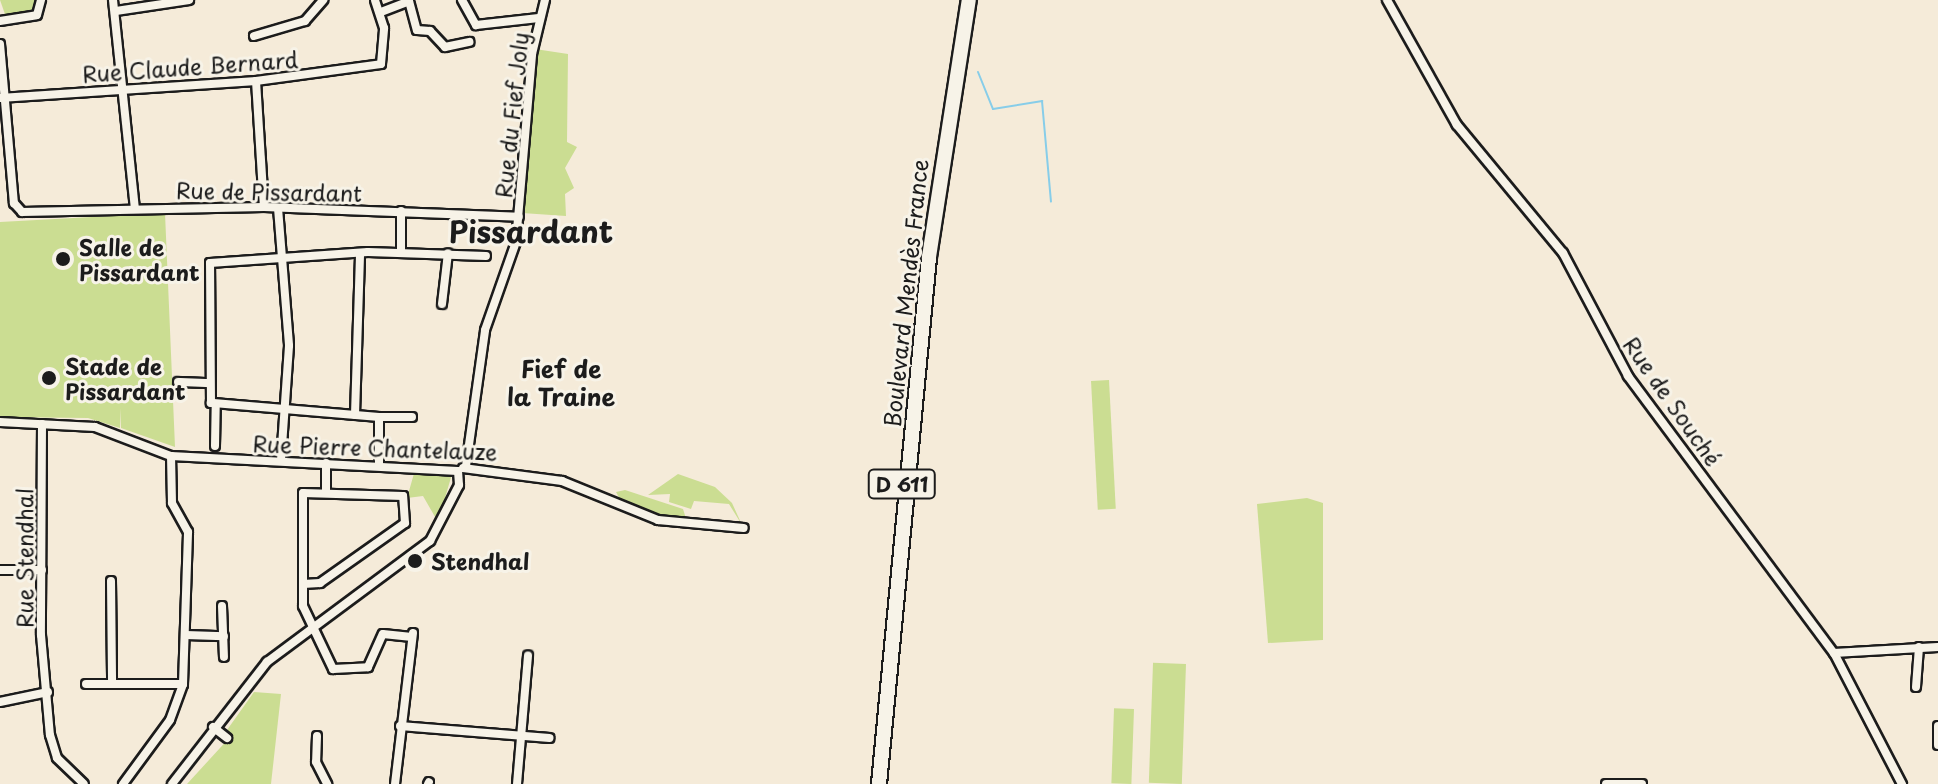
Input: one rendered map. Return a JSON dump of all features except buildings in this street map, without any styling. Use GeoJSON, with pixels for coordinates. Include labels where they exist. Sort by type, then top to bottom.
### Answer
{"type":"FeatureCollection","features":[{"type":"Feature","properties":{"kind":"main road","name":"Boulevard Mendès France"},"geometry":{"type":"LineString","coordinates":[[876,784],[920,299],[966,0]]}},
{"type":"Feature","properties":{"kind":"street"},"geometry":{"type":"LineString","coordinates":[[0,21],[37,15],[41,0]]}},
{"type":"Feature","properties":{"kind":"street"},"geometry":{"type":"LineString","coordinates":[[113,0],[127,87],[135,209]]}},
{"type":"Feature","properties":{"kind":"street"},"geometry":{"type":"LineString","coordinates":[[116,11],[189,0]]}},
{"type":"Feature","properties":{"kind":"street"},"geometry":{"type":"LineString","coordinates":[[254,36],[305,21],[323,0]]}},
{"type":"Feature","properties":{"kind":"street"},"geometry":{"type":"LineString","coordinates":[[375,0],[381,12],[409,1],[417,30],[430,31],[445,47],[469,42]]}},
{"type":"Feature","properties":{"kind":"street"},"geometry":{"type":"LineString","coordinates":[[462,0],[476,25],[539,18]]}},
{"type":"Feature","properties":{"kind":"street","name":"Rue du Fief Joly"},"geometry":{"type":"LineString","coordinates":[[314,625],[430,541],[459,485],[485,330],[519,217],[539,18],[545,0]]}},
{"type":"Feature","properties":{"kind":"street","name":"Rue de Souché"},"geometry":{"type":"LineString","coordinates":[[1387,0],[1457,125],[1563,253],[1628,376],[1834,653],[1902,784]]}},
{"type":"Feature","properties":{"kind":"street","name":"Rue Claude Bernard"},"geometry":{"type":"LineString","coordinates":[[3,98],[127,87],[256,81],[381,64],[381,12]]}},
{"type":"Feature","properties":{"kind":"street"},"geometry":{"type":"LineString","coordinates":[[0,44],[3,98]]}},
{"type":"Feature","properties":{"kind":"street"},"geometry":{"type":"LineString","coordinates":[[256,81],[264,207]]}},
{"type":"Feature","properties":{"kind":"street","name":"Rue de Pissardant"},"geometry":{"type":"LineString","coordinates":[[3,98],[19,211],[264,207],[519,217]]}},
{"type":"Feature","properties":{"kind":"street"},"geometry":{"type":"LineString","coordinates":[[278,208],[283,258],[286,410],[281,461]]}},
{"type":"Feature","properties":{"kind":"street"},"geometry":{"type":"LineString","coordinates":[[401,211],[401,252]]}},
{"type":"Feature","properties":{"kind":"street"},"geometry":{"type":"LineString","coordinates":[[355,415],[360,253]]}},
{"type":"Feature","properties":{"kind":"street"},"geometry":{"type":"LineString","coordinates":[[215,446],[216,407],[208,383],[210,263],[360,253],[486,256]]}},
{"type":"Feature","properties":{"kind":"street"},"geometry":{"type":"LineString","coordinates":[[442,304],[448,253]]}},
{"type":"Feature","properties":{"kind":"street"},"geometry":{"type":"LineString","coordinates":[[178,382],[208,383]]}},
{"type":"Feature","properties":{"kind":"street"},"geometry":{"type":"LineString","coordinates":[[216,407],[412,417]]}},
{"type":"Feature","properties":{"kind":"street"},"geometry":{"type":"LineString","coordinates":[[379,417],[379,463]]}},
{"type":"Feature","properties":{"kind":"street","name":"Rue Pierre Chantelauze"},"geometry":{"type":"LineString","coordinates":[[0,422],[95,427],[171,456],[462,468],[562,481],[658,520],[744,528]]}},
{"type":"Feature","properties":{"kind":"street","name":"Rue Stendhal"},"geometry":{"type":"LineString","coordinates":[[42,424],[42,570],[54,752],[84,784]]}},
{"type":"Feature","properties":{"kind":"street"},"geometry":{"type":"LineString","coordinates":[[123,784],[170,720],[183,684],[188,532],[172,503],[171,456]]}},
{"type":"Feature","properties":{"kind":"street"},"geometry":{"type":"LineString","coordinates":[[326,463],[326,493]]}},
{"type":"Feature","properties":{"kind":"street"},"geometry":{"type":"LineString","coordinates":[[303,584],[320,583],[405,523],[403,496],[303,493],[303,584],[303,606],[314,625],[325,661],[336,670],[368,667],[383,634],[413,635],[395,784]]}},
{"type":"Feature","properties":{"kind":"street"},"geometry":{"type":"LineString","coordinates":[[0,570],[42,570]]}},
{"type":"Feature","properties":{"kind":"street"},"geometry":{"type":"LineString","coordinates":[[111,581],[112,681]]}},
{"type":"Feature","properties":{"kind":"street"},"geometry":{"type":"LineString","coordinates":[[222,606],[224,657]]}},
{"type":"Feature","properties":{"kind":"street"},"geometry":{"type":"LineString","coordinates":[[172,784],[257,671],[314,625]]}},
{"type":"Feature","properties":{"kind":"street"},"geometry":{"type":"LineString","coordinates":[[186,635],[224,636]]}},
{"type":"Feature","properties":{"kind":"street"},"geometry":{"type":"LineString","coordinates":[[1916,687],[1919,647]]}},
{"type":"Feature","properties":{"kind":"street"},"geometry":{"type":"LineString","coordinates":[[1834,653],[1938,647]]}},
{"type":"Feature","properties":{"kind":"street"},"geometry":{"type":"LineString","coordinates":[[517,784],[528,655]]}},
{"type":"Feature","properties":{"kind":"street"},"geometry":{"type":"LineString","coordinates":[[86,684],[112,681],[183,684]]}},
{"type":"Feature","properties":{"kind":"street"},"geometry":{"type":"LineString","coordinates":[[0,702],[48,692]]}},
{"type":"Feature","properties":{"kind":"street"},"geometry":{"type":"LineString","coordinates":[[400,726],[550,738]]}},
{"type":"Feature","properties":{"kind":"street"},"geometry":{"type":"LineString","coordinates":[[1938,726],[1938,745]]}},
{"type":"Feature","properties":{"kind":"street"},"geometry":{"type":"LineString","coordinates":[[213,727],[227,738]]}},
{"type":"Feature","properties":{"kind":"street"},"geometry":{"type":"LineString","coordinates":[[317,736],[316,762],[327,784]]}},
{"type":"Feature","properties":{"kind":"street"},"geometry":{"type":"LineString","coordinates":[[1606,784],[1637,783]]}},
{"type":"Feature","properties":{"kind":"green space"},"geometry":{"type":"Polygon","coordinates":[[[0,0],[38,0],[35,12],[6,17],[0,0]]]}},
{"type":"Feature","properties":{"kind":"green space"},"geometry":{"type":"Polygon","coordinates":[[[535,49],[568,54],[567,142],[577,147],[565,168],[574,188],[565,194],[566,216],[522,213],[535,49]]]}},
{"type":"Feature","properties":{"kind":"green space"},"geometry":{"type":"Polygon","coordinates":[[[165,213],[175,447],[121,428],[120,408],[120,428],[88,418],[0,417],[0,222],[165,213]]]}},
{"type":"Feature","properties":{"kind":"green space"},"geometry":{"type":"Polygon","coordinates":[[[1109,380],[1116,509],[1098,510],[1091,381],[1109,380]]]}},
{"type":"Feature","properties":{"kind":"green space"},"geometry":{"type":"Polygon","coordinates":[[[415,470],[452,474],[438,522],[423,496],[407,498],[415,470]]]}},
{"type":"Feature","properties":{"kind":"green space"},"geometry":{"type":"Polygon","coordinates":[[[678,474],[715,487],[732,503],[742,525],[729,504],[694,501],[691,509],[669,502],[670,494],[648,495],[678,474]]]}},
{"type":"Feature","properties":{"kind":"green space"},"geometry":{"type":"Polygon","coordinates":[[[625,490],[683,509],[687,522],[622,503],[616,492],[625,490]]]}},
{"type":"Feature","properties":{"kind":"green space"},"geometry":{"type":"Polygon","coordinates":[[[1307,498],[1323,503],[1323,640],[1268,643],[1257,504],[1307,498]]]}},
{"type":"Feature","properties":{"kind":"green space"},"geometry":{"type":"Polygon","coordinates":[[[1153,663],[1186,664],[1182,784],[1149,783],[1153,663]]]}},
{"type":"Feature","properties":{"kind":"green space"},"geometry":{"type":"Polygon","coordinates":[[[254,692],[281,694],[271,784],[187,784],[231,736],[227,730],[254,692]]]}},
{"type":"Feature","properties":{"kind":"green space"},"geometry":{"type":"Polygon","coordinates":[[[1114,708],[1134,709],[1131,784],[1111,783],[1114,708]]]}},
{"type":"Feature","properties":{"kind":"waterway"},"geometry":{"type":"LineString","coordinates":[[978,72],[993,109],[1042,101],[1051,202]]}},
{"type":"Feature","properties":{"kind":"place","name":"Salle de Pissardant"},"geometry":{"type":"Point","coordinates":[63,259]}},
{"type":"Feature","properties":{"kind":"place","name":"Stade de Pissardant"},"geometry":{"type":"Point","coordinates":[49,378]}},
{"type":"Feature","properties":{"kind":"place","name":"Stendhal"},"geometry":{"type":"Point","coordinates":[415,561]}},
{"type":"Feature","properties":{"kind":"district","name":"Pissardant"},"geometry":{"type":"Point","coordinates":[531,231]}},
{"type":"Feature","properties":{"kind":"district","name":"Fief de la Traine"},"geometry":{"type":"Point","coordinates":[561,383]}}]}
